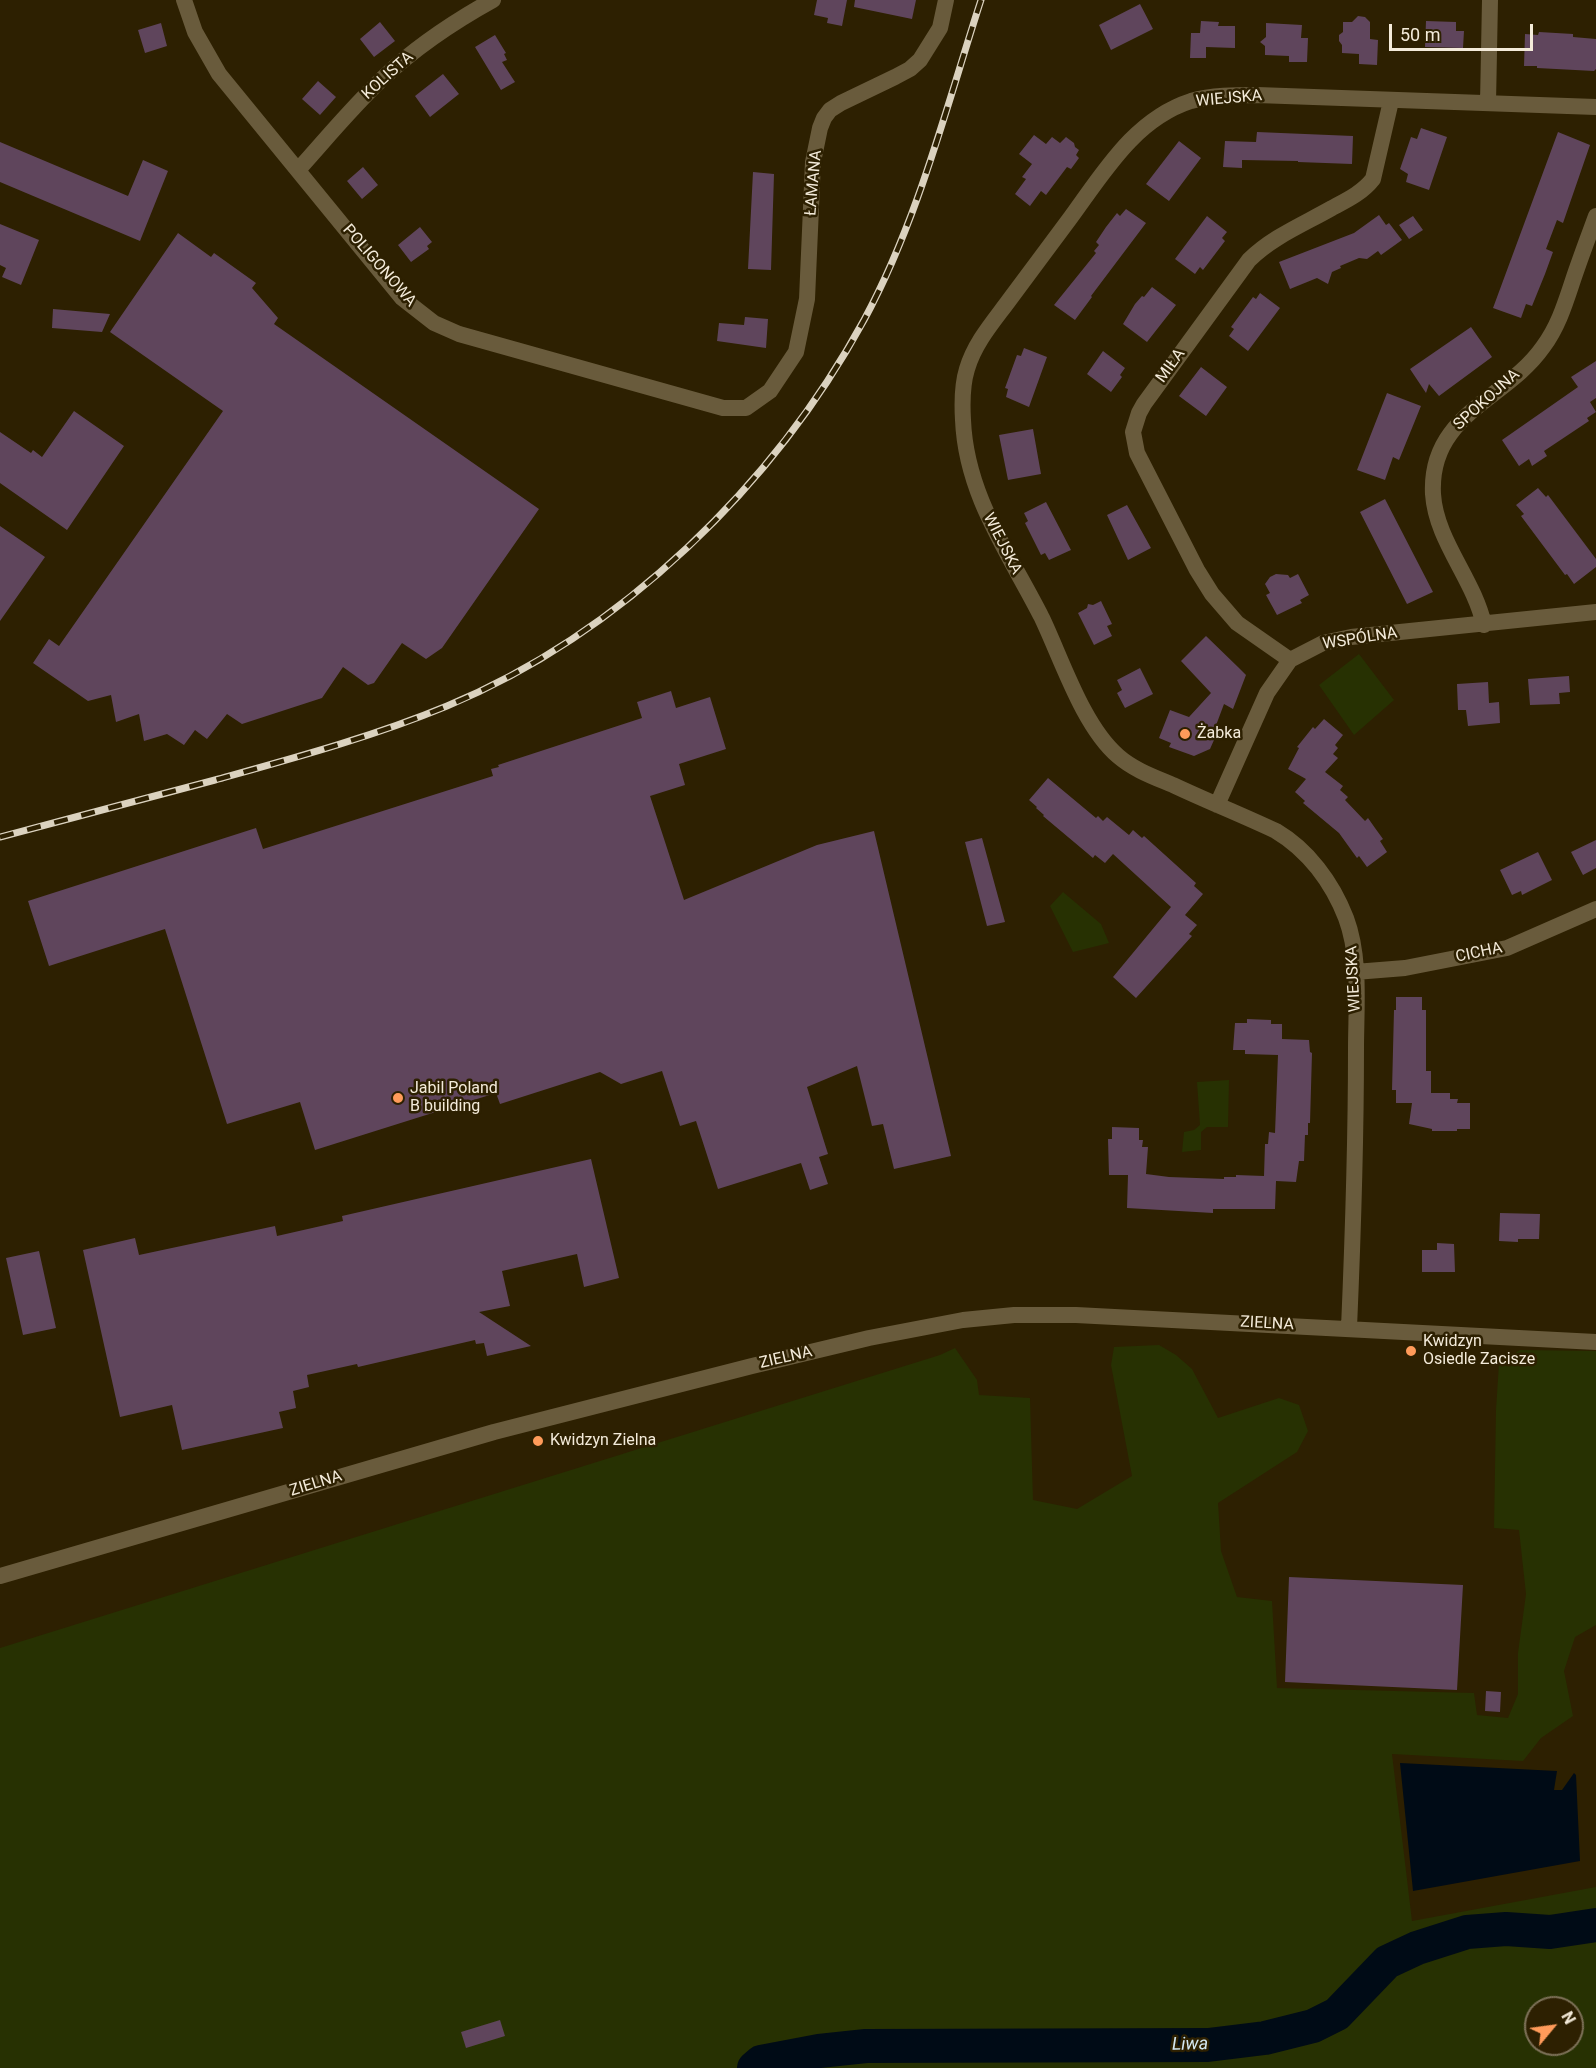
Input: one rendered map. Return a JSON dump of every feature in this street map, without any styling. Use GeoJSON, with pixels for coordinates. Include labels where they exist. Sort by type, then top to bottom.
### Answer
{"type":"FeatureCollection","features":[{"type":"Feature","properties":{"kind":"street","name":"POLIGONOWA"},"geometry":{"type":"LineString","coordinates":[[184,0],[195,32],[219,74],[402,298],[434,323],[459,333],[723,408],[746,408]]}},
{"type":"Feature","properties":{"kind":"street","name":"KOLISTA"},"geometry":{"type":"LineString","coordinates":[[298,170],[384,77],[427,42],[493,0]]}},
{"type":"Feature","properties":{"kind":"street","name":"ŁAMANA"},"geometry":{"type":"LineString","coordinates":[[746,408],[770,391],[796,352],[807,299],[813,162],[824,118],[830,110],[841,103],[910,69],[920,60],[940,28],[946,0]]}},
{"type":"Feature","properties":{"kind":"street"},"geometry":{"type":"LineString","coordinates":[[1488,104],[1490,0]]}},
{"type":"Feature","properties":{"kind":"street","name":"WIEJSKA"},"geometry":{"type":"LineString","coordinates":[[1349,1328],[1356,1161],[1355,972],[1346,918],[1319,868],[1293,841],[1276,831],[1128,764],[1108,747],[1091,722],[1041,616],[1002,547],[981,503],[965,446],[962,402],[964,380],[968,366],[984,333],[1117,155],[1138,133],[1158,117],[1188,102],[1228,96],[1257,95],[1596,107]]}},
{"type":"Feature","properties":{"kind":"street","name":"MIŁA"},"geometry":{"type":"LineString","coordinates":[[1290,660],[1237,623],[1212,594],[1197,570],[1141,462],[1134,443],[1135,422],[1144,404],[1249,260],[1268,243],[1355,196],[1368,186],[1373,179],[1391,101]]}},
{"type":"Feature","properties":{"kind":"street","name":"SPOKOJNA"},"geometry":{"type":"LineString","coordinates":[[1484,625],[1479,605],[1443,533],[1437,514],[1433,485],[1439,457],[1458,423],[1528,364],[1543,347],[1563,310],[1596,216]]}},
{"type":"Feature","properties":{"kind":"street","name":"WSPÓLNA"},"geometry":{"type":"LineString","coordinates":[[1217,806],[1267,693],[1290,660],[1323,643],[1351,637],[1596,612]]}},
{"type":"Feature","properties":{"kind":"street","name":"CICHA"},"geometry":{"type":"LineString","coordinates":[[1355,972],[1405,968],[1507,948],[1596,909]]}},
{"type":"Feature","properties":{"kind":"street","name":"ZIELNA"},"geometry":{"type":"LineString","coordinates":[[0,1576],[494,1432],[752,1366],[924,1326],[1004,1316],[1076,1315],[1596,1342]]}},
{"type":"Feature","properties":{"kind":"green space"},"geometry":{"type":"Polygon","coordinates":[[[1359,654],[1394,700],[1354,735],[1319,685],[1359,654]]]}},
{"type":"Feature","properties":{"kind":"green space"},"geometry":{"type":"Polygon","coordinates":[[[1063,892],[1101,924],[1109,943],[1073,952],[1050,906],[1063,892]]]}},
{"type":"Feature","properties":{"kind":"green space"},"geometry":{"type":"Polygon","coordinates":[[[1229,1080],[1228,1127],[1207,1127],[1201,1132],[1201,1150],[1182,1152],[1184,1132],[1194,1130],[1200,1125],[1197,1082],[1229,1080]]]}},
{"type":"Feature","properties":{"kind":"green space"},"geometry":{"type":"Polygon","coordinates":[[[1159,1345],[1176,1355],[1192,1369],[1218,1418],[1279,1398],[1299,1405],[1308,1431],[1297,1452],[1218,1503],[1221,1551],[1237,1597],[1272,1601],[1277,1688],[1474,1693],[1477,1715],[1508,1718],[1518,1694],[1518,1653],[1526,1594],[1519,1530],[1494,1528],[1499,1363],[1520,1350],[1596,1351],[1596,1625],[1575,1637],[1564,1671],[1573,1716],[1541,1738],[1523,1761],[1392,1754],[1412,1921],[1596,1887],[1596,2068],[0,2068],[0,1648],[940,1355],[955,1348],[977,1380],[979,1395],[1030,1398],[1033,1500],[1077,1509],[1132,1476],[1111,1365],[1114,1347],[1159,1345]]]}},
{"type":"Feature","properties":{"kind":"shaded area"},"geometry":{"type":"Polygon","coordinates":[[[1400,1763],[1557,1771],[1554,1790],[1562,1790],[1574,1773],[1576,1775],[1580,1861],[1413,1891],[1400,1763]]]}},
{"type":"Feature","properties":{"kind":"building"},"geometry":{"type":"Polygon","coordinates":[[[817,0],[847,0],[842,26],[827,23],[828,18],[814,15],[817,0]]]}},
{"type":"Feature","properties":{"kind":"building"},"geometry":{"type":"Polygon","coordinates":[[[855,0],[916,0],[912,19],[854,7],[855,0]]]}},
{"type":"Feature","properties":{"kind":"building"},"geometry":{"type":"Polygon","coordinates":[[[1140,4],[1153,29],[1111,50],[1099,25],[1140,4]]]}},
{"type":"Feature","properties":{"kind":"building"},"geometry":{"type":"Polygon","coordinates":[[[1358,16],[1365,17],[1370,22],[1370,39],[1378,40],[1377,65],[1359,64],[1359,54],[1342,53],[1339,35],[1343,32],[1343,22],[1352,22],[1358,16]]]}},
{"type":"Feature","properties":{"kind":"building"},"geometry":{"type":"Polygon","coordinates":[[[1201,21],[1219,22],[1218,26],[1235,26],[1235,48],[1206,47],[1206,58],[1190,58],[1191,33],[1200,33],[1201,21]]]}},
{"type":"Feature","properties":{"kind":"building"},"geometry":{"type":"Polygon","coordinates":[[[1426,21],[1456,22],[1456,31],[1464,31],[1463,48],[1425,47],[1426,21]]]}},
{"type":"Feature","properties":{"kind":"building"},"geometry":{"type":"Polygon","coordinates":[[[380,22],[395,41],[374,57],[360,39],[380,22]]]}},
{"type":"Feature","properties":{"kind":"building"},"geometry":{"type":"Polygon","coordinates":[[[161,23],[167,46],[145,53],[138,30],[161,23]]]}},
{"type":"Feature","properties":{"kind":"building"},"geometry":{"type":"Polygon","coordinates":[[[1266,23],[1302,25],[1301,38],[1308,38],[1307,62],[1289,62],[1289,56],[1265,55],[1265,46],[1260,42],[1266,37],[1266,23]]]}},
{"type":"Feature","properties":{"kind":"building"},"geometry":{"type":"Polygon","coordinates":[[[1539,32],[1573,34],[1573,37],[1596,39],[1596,69],[1594,71],[1524,66],[1525,34],[1538,35],[1539,32]]]}},
{"type":"Feature","properties":{"kind":"building"},"geometry":{"type":"Polygon","coordinates":[[[495,35],[506,53],[504,54],[507,60],[502,62],[515,82],[501,90],[475,47],[495,35]]]}},
{"type":"Feature","properties":{"kind":"building"},"geometry":{"type":"Polygon","coordinates":[[[443,74],[459,94],[430,117],[415,96],[443,74]]]}},
{"type":"Feature","properties":{"kind":"building"},"geometry":{"type":"Polygon","coordinates":[[[318,81],[336,97],[320,115],[302,99],[318,81]]]}},
{"type":"Feature","properties":{"kind":"building"},"geometry":{"type":"Polygon","coordinates":[[[1421,128],[1447,137],[1429,190],[1406,182],[1408,174],[1400,169],[1411,137],[1417,139],[1421,128]]]}},
{"type":"Feature","properties":{"kind":"building"},"geometry":{"type":"Polygon","coordinates":[[[1257,132],[1353,136],[1352,164],[1242,160],[1242,168],[1223,167],[1225,141],[1256,142],[1257,132]]]}},
{"type":"Feature","properties":{"kind":"building"},"geometry":{"type":"Polygon","coordinates":[[[1558,132],[1590,145],[1563,223],[1557,220],[1546,249],[1553,252],[1545,274],[1532,306],[1526,304],[1521,318],[1493,308],[1558,132]]]}},
{"type":"Feature","properties":{"kind":"building"},"geometry":{"type":"Polygon","coordinates":[[[1034,135],[1046,144],[1052,137],[1060,143],[1066,137],[1079,150],[1076,155],[1079,158],[1071,169],[1067,167],[1046,195],[1041,191],[1030,206],[1015,194],[1026,179],[1022,177],[1032,164],[1019,154],[1034,135]]]}},
{"type":"Feature","properties":{"kind":"building"},"geometry":{"type":"Polygon","coordinates":[[[1179,141],[1201,158],[1169,201],[1146,184],[1179,141]]]}},
{"type":"Feature","properties":{"kind":"building"},"geometry":{"type":"Polygon","coordinates":[[[0,142],[128,196],[143,160],[168,171],[140,241],[0,182],[0,142]]]}},
{"type":"Feature","properties":{"kind":"building"},"geometry":{"type":"Polygon","coordinates":[[[363,167],[378,185],[362,199],[347,181],[363,167]]]}},
{"type":"Feature","properties":{"kind":"building"},"geometry":{"type":"Polygon","coordinates":[[[753,172],[774,174],[771,270],[748,269],[753,172]]]}},
{"type":"Feature","properties":{"kind":"building"},"geometry":{"type":"Polygon","coordinates":[[[1126,209],[1146,223],[1075,320],[1054,305],[1096,253],[1094,251],[1099,245],[1096,242],[1106,227],[1117,213],[1120,216],[1126,209]]]}},
{"type":"Feature","properties":{"kind":"building"},"geometry":{"type":"Polygon","coordinates":[[[1379,215],[1386,225],[1389,223],[1402,240],[1381,255],[1378,251],[1367,259],[1359,258],[1340,266],[1341,268],[1332,272],[1328,284],[1317,278],[1290,289],[1279,262],[1354,233],[1379,215]]]}},
{"type":"Feature","properties":{"kind":"building"},"geometry":{"type":"Polygon","coordinates":[[[1207,216],[1227,232],[1222,238],[1225,241],[1203,270],[1200,267],[1195,274],[1175,259],[1207,216]]]}},
{"type":"Feature","properties":{"kind":"building"},"geometry":{"type":"Polygon","coordinates":[[[1413,216],[1423,230],[1409,239],[1399,225],[1413,216]]]}},
{"type":"Feature","properties":{"kind":"building"},"geometry":{"type":"Polygon","coordinates":[[[0,224],[39,240],[21,285],[2,277],[6,268],[0,265],[0,224]]]}},
{"type":"Feature","properties":{"kind":"building"},"geometry":{"type":"Polygon","coordinates":[[[420,227],[432,242],[427,246],[429,249],[411,262],[398,245],[420,227]]]}},
{"type":"Feature","properties":{"kind":"building"},"geometry":{"type":"Polygon","coordinates":[[[178,233],[211,257],[214,253],[256,283],[252,288],[278,318],[274,324],[539,509],[442,648],[426,659],[402,643],[374,683],[368,685],[343,667],[322,698],[242,724],[227,714],[207,739],[195,730],[184,745],[167,734],[144,741],[139,714],[116,722],[111,695],[88,701],[33,663],[49,639],[59,646],[223,411],[110,332],[178,233]]]}},
{"type":"Feature","properties":{"kind":"building"},"geometry":{"type":"Polygon","coordinates":[[[1152,287],[1176,305],[1147,342],[1123,324],[1135,304],[1152,287]]]}},
{"type":"Feature","properties":{"kind":"building"},"geometry":{"type":"Polygon","coordinates":[[[1260,293],[1280,308],[1248,351],[1229,336],[1234,329],[1231,327],[1253,297],[1256,299],[1260,293]]]}},
{"type":"Feature","properties":{"kind":"building"},"geometry":{"type":"Polygon","coordinates":[[[53,309],[110,314],[102,332],[52,328],[53,309]]]}},
{"type":"Feature","properties":{"kind":"building"},"geometry":{"type":"Polygon","coordinates":[[[745,317],[768,319],[766,348],[717,341],[719,323],[744,325],[745,317]]]}},
{"type":"Feature","properties":{"kind":"building"},"geometry":{"type":"Polygon","coordinates":[[[1471,327],[1492,357],[1439,396],[1429,384],[1426,393],[1410,369],[1471,327]]]}},
{"type":"Feature","properties":{"kind":"building"},"geometry":{"type":"Polygon","coordinates":[[[1024,348],[1047,357],[1029,407],[1006,397],[1008,389],[1005,388],[1017,355],[1021,356],[1024,348]]]}},
{"type":"Feature","properties":{"kind":"building"},"geometry":{"type":"Polygon","coordinates":[[[1103,351],[1125,368],[1120,375],[1122,377],[1111,392],[1087,374],[1103,351]]]}},
{"type":"Feature","properties":{"kind":"building"},"geometry":{"type":"Polygon","coordinates":[[[1596,361],[1596,398],[1590,402],[1596,412],[1587,418],[1589,421],[1544,451],[1547,456],[1532,466],[1529,459],[1519,466],[1502,440],[1578,387],[1571,377],[1596,361]]]}},
{"type":"Feature","properties":{"kind":"building"},"geometry":{"type":"Polygon","coordinates":[[[1201,367],[1227,387],[1206,416],[1179,396],[1201,367]]]}},
{"type":"Feature","properties":{"kind":"building"},"geometry":{"type":"Polygon","coordinates":[[[1387,393],[1421,406],[1399,460],[1393,457],[1385,480],[1357,470],[1387,393]]]}},
{"type":"Feature","properties":{"kind":"building"},"geometry":{"type":"Polygon","coordinates":[[[74,411],[124,446],[67,530],[0,483],[0,432],[31,453],[33,450],[42,457],[74,411]]]}},
{"type":"Feature","properties":{"kind":"building"},"geometry":{"type":"Polygon","coordinates":[[[1033,429],[1041,474],[1008,480],[999,435],[1033,429]]]}},
{"type":"Feature","properties":{"kind":"building"},"geometry":{"type":"Polygon","coordinates":[[[1538,488],[1546,497],[1548,495],[1596,559],[1596,567],[1574,584],[1521,516],[1524,514],[1516,505],[1538,488]]]}},
{"type":"Feature","properties":{"kind":"building"},"geometry":{"type":"Polygon","coordinates":[[[1385,499],[1433,592],[1407,604],[1360,512],[1385,499]]]}},
{"type":"Feature","properties":{"kind":"building"},"geometry":{"type":"Polygon","coordinates":[[[1046,502],[1071,550],[1049,560],[1045,553],[1041,555],[1025,523],[1028,521],[1024,513],[1046,502]]]}},
{"type":"Feature","properties":{"kind":"building"},"geometry":{"type":"Polygon","coordinates":[[[1127,505],[1151,548],[1128,560],[1107,515],[1127,505]]]}},
{"type":"Feature","properties":{"kind":"building"},"geometry":{"type":"Polygon","coordinates":[[[0,526],[45,557],[0,621],[0,526]]]}},
{"type":"Feature","properties":{"kind":"building"},"geometry":{"type":"Polygon","coordinates":[[[1276,574],[1288,575],[1290,578],[1298,574],[1309,595],[1300,600],[1302,603],[1277,615],[1266,595],[1270,593],[1265,584],[1270,577],[1276,574]]]}},
{"type":"Feature","properties":{"kind":"building"},"geometry":{"type":"Polygon","coordinates":[[[1101,601],[1112,624],[1107,626],[1112,636],[1094,645],[1078,613],[1087,608],[1088,604],[1093,605],[1101,601]]]}},
{"type":"Feature","properties":{"kind":"building"},"geometry":{"type":"Polygon","coordinates":[[[1206,636],[1246,675],[1233,709],[1224,704],[1212,736],[1214,740],[1210,749],[1194,756],[1169,747],[1171,743],[1159,738],[1170,710],[1189,717],[1211,693],[1181,661],[1206,636]]]}},
{"type":"Feature","properties":{"kind":"building"},"geometry":{"type":"Polygon","coordinates":[[[1140,668],[1153,694],[1125,708],[1117,693],[1122,690],[1117,680],[1140,668]]]}},
{"type":"Feature","properties":{"kind":"building"},"geometry":{"type":"Polygon","coordinates":[[[1569,676],[1570,692],[1559,693],[1560,704],[1530,705],[1528,679],[1569,676]]]}},
{"type":"Feature","properties":{"kind":"building"},"geometry":{"type":"Polygon","coordinates":[[[1488,682],[1489,703],[1499,702],[1500,723],[1468,726],[1466,710],[1458,710],[1457,684],[1488,682]]]}},
{"type":"Feature","properties":{"kind":"building"},"geometry":{"type":"Polygon","coordinates":[[[671,691],[676,708],[710,697],[726,749],[679,764],[685,785],[650,796],[684,900],[817,845],[874,831],[951,1156],[894,1169],[883,1124],[872,1126],[857,1066],[807,1087],[828,1154],[819,1157],[828,1184],[810,1190],[801,1163],[718,1189],[696,1121],[680,1126],[662,1071],[621,1084],[600,1072],[500,1104],[496,1093],[315,1150],[300,1102],[227,1124],[165,929],[49,966],[28,901],[256,828],[263,849],[493,776],[491,769],[499,767],[498,765],[642,718],[637,702],[671,691]]]}},
{"type":"Feature","properties":{"kind":"building"},"geometry":{"type":"Polygon","coordinates":[[[1324,719],[1343,735],[1335,745],[1338,748],[1333,754],[1338,758],[1325,772],[1343,786],[1340,790],[1348,797],[1345,800],[1365,821],[1368,818],[1383,839],[1380,841],[1387,852],[1367,867],[1359,856],[1357,858],[1339,833],[1303,803],[1305,801],[1295,792],[1306,779],[1288,769],[1299,748],[1297,747],[1313,727],[1315,729],[1324,719]]]}},
{"type":"Feature","properties":{"kind":"building"},"geometry":{"type":"Polygon","coordinates":[[[1048,778],[1096,818],[1098,816],[1103,821],[1107,817],[1129,835],[1133,830],[1142,838],[1144,836],[1196,883],[1194,886],[1203,894],[1185,915],[1197,925],[1189,934],[1192,936],[1136,998],[1113,977],[1171,907],[1113,854],[1105,863],[1095,855],[1093,858],[1043,816],[1029,800],[1048,778]]]}},
{"type":"Feature","properties":{"kind":"building"},"geometry":{"type":"Polygon","coordinates":[[[982,838],[1005,922],[987,926],[965,842],[982,838]]]}},
{"type":"Feature","properties":{"kind":"building"},"geometry":{"type":"Polygon","coordinates":[[[1596,840],[1596,868],[1583,875],[1571,852],[1596,840]]]}},
{"type":"Feature","properties":{"kind":"building"},"geometry":{"type":"Polygon","coordinates":[[[1538,852],[1552,880],[1522,895],[1521,891],[1512,895],[1500,870],[1538,852]]]}},
{"type":"Feature","properties":{"kind":"building"},"geometry":{"type":"Polygon","coordinates":[[[1396,997],[1422,997],[1422,1010],[1426,1010],[1426,1071],[1431,1071],[1431,1093],[1450,1093],[1450,1099],[1458,1099],[1457,1103],[1470,1103],[1470,1129],[1432,1131],[1432,1129],[1409,1124],[1412,1103],[1396,1103],[1396,1090],[1392,1090],[1396,997]]]}},
{"type":"Feature","properties":{"kind":"building"},"geometry":{"type":"Polygon","coordinates":[[[1247,1019],[1271,1020],[1271,1024],[1282,1024],[1282,1039],[1309,1040],[1312,1053],[1310,1123],[1308,1123],[1308,1135],[1305,1135],[1304,1161],[1299,1161],[1296,1182],[1276,1181],[1275,1209],[1213,1209],[1213,1213],[1127,1208],[1128,1175],[1109,1175],[1108,1139],[1112,1139],[1112,1127],[1139,1128],[1139,1140],[1143,1140],[1142,1147],[1148,1147],[1146,1174],[1224,1179],[1224,1177],[1236,1177],[1236,1175],[1264,1176],[1265,1144],[1268,1144],[1269,1132],[1275,1133],[1278,1055],[1245,1054],[1245,1050],[1233,1050],[1235,1023],[1247,1023],[1247,1019]]]}},
{"type":"Feature","properties":{"kind":"building"},"geometry":{"type":"Polygon","coordinates":[[[591,1159],[619,1278],[584,1287],[577,1254],[502,1271],[510,1306],[479,1312],[531,1346],[487,1356],[484,1343],[476,1344],[475,1340],[358,1367],[357,1364],[307,1375],[309,1387],[293,1391],[296,1408],[279,1412],[283,1428],[182,1450],[172,1405],[120,1417],[83,1250],[135,1238],[139,1255],[275,1226],[277,1236],[343,1221],[342,1216],[591,1159]]]}},
{"type":"Feature","properties":{"kind":"building"},"geometry":{"type":"Polygon","coordinates":[[[1500,1213],[1540,1214],[1539,1239],[1518,1239],[1518,1242],[1499,1241],[1500,1213]]]}},
{"type":"Feature","properties":{"kind":"building"},"geometry":{"type":"Polygon","coordinates":[[[1437,1243],[1454,1244],[1455,1272],[1422,1272],[1422,1250],[1437,1250],[1437,1243]]]}},
{"type":"Feature","properties":{"kind":"building"},"geometry":{"type":"Polygon","coordinates":[[[39,1251],[56,1328],[23,1335],[6,1258],[39,1251]]]}},
{"type":"Feature","properties":{"kind":"building"},"geometry":{"type":"Polygon","coordinates":[[[1289,1577],[1463,1585],[1457,1690],[1285,1682],[1289,1577]]]}},
{"type":"Feature","properties":{"kind":"building"},"geometry":{"type":"Polygon","coordinates":[[[1486,1691],[1501,1692],[1500,1712],[1485,1711],[1486,1691]]]}},
{"type":"Feature","properties":{"kind":"building"},"geometry":{"type":"Polygon","coordinates":[[[500,2020],[505,2036],[466,2048],[461,2032],[500,2020]]]}},
{"type":"Feature","properties":{"kind":"waterway","name":"Liwa"},"geometry":{"type":"LineString","coordinates":[[754,2068],[761,2062],[819,2051],[866,2046],[1208,2045],[1265,2038],[1313,2026],[1337,2014],[1387,1962],[1417,1948],[1467,1932],[1506,1929],[1550,1932],[1596,1925]]}},
{"type":"Feature","properties":{"kind":"railway"},"geometry":{"type":"LineString","coordinates":[[0,837],[274,764],[419,717],[511,675],[573,638],[632,595],[687,548],[739,495],[785,440],[827,381],[864,320],[883,282],[916,203],[981,0]]}},
{"type":"Feature","properties":{"kind":"place","name":"Żabka"},"geometry":{"type":"Point","coordinates":[1185,734]}},
{"type":"Feature","properties":{"kind":"place","name":"Jabil Poland B building"},"geometry":{"type":"Point","coordinates":[398,1098]}},
{"type":"Feature","properties":{"kind":"place","name":"Kwidzyn Osiedle Zacisze"},"geometry":{"type":"Point","coordinates":[1411,1351]}},
{"type":"Feature","properties":{"kind":"place","name":"Kwidzyn Zielna"},"geometry":{"type":"Point","coordinates":[538,1441]}}]}
